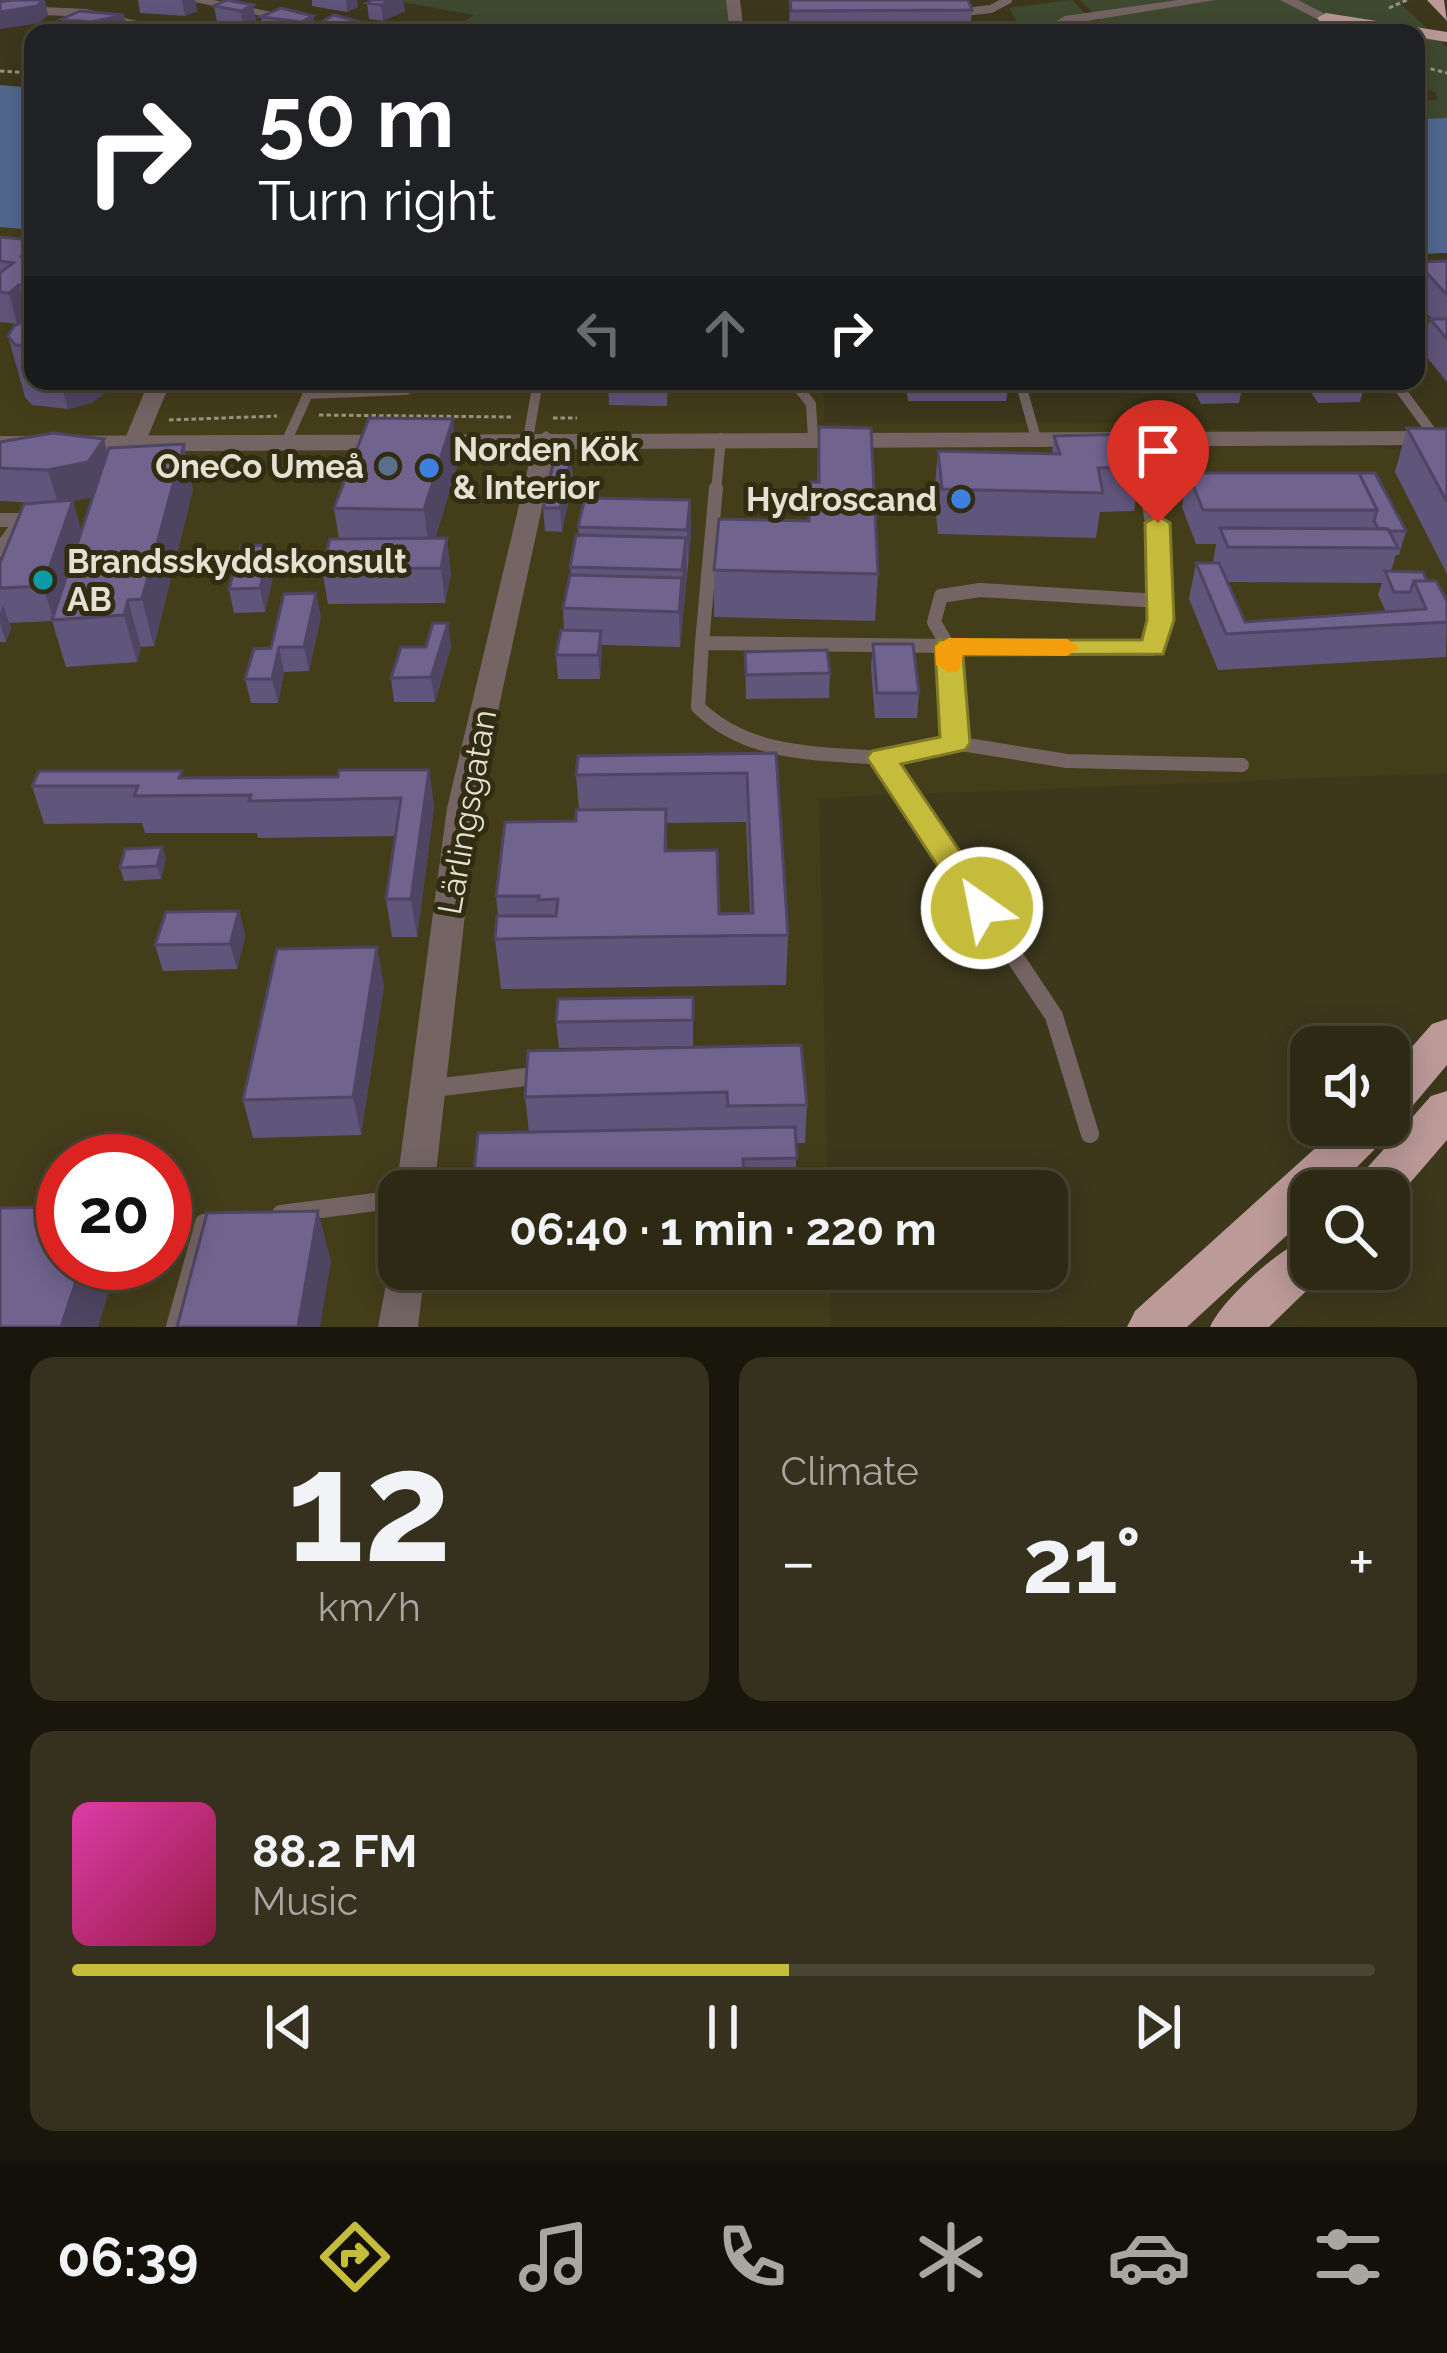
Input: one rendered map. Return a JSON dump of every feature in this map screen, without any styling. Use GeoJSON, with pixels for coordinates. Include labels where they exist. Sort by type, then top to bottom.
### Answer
{"type":"FeatureCollection","features":[{"type":"Feature","properties":{"kind":"highway"},"geometry":{"type":"LineString","coordinates":[[1326,18],[1404,23],[1440,7]]}},
{"type":"Feature","properties":{"kind":"highway"},"geometry":{"type":"LineString","coordinates":[[1326,18],[1364,24]]}},
{"type":"Feature","properties":{"kind":"highway"},"geometry":{"type":"LineString","coordinates":[[1410,1079],[1447,1036]]}},
{"type":"Feature","properties":{"kind":"highway"},"geometry":{"type":"LineString","coordinates":[[1393,1170],[1447,1109]]}},
{"type":"Feature","properties":{"kind":"highway"},"geometry":{"type":"LineString","coordinates":[[1152,1327],[1349,1146]]}},
{"type":"Feature","properties":{"kind":"highway"},"geometry":{"type":"LineString","coordinates":[[1234,1327],[1290,1275]]}},
{"type":"Feature","properties":{"kind":"street"},"geometry":{"type":"LineString","coordinates":[[86,13],[107,0]]}},
{"type":"Feature","properties":{"kind":"street"},"geometry":{"type":"LineString","coordinates":[[192,0],[319,24]]}},
{"type":"Feature","properties":{"kind":"street"},"geometry":{"type":"LineString","coordinates":[[1059,24],[1208,0]]}},
{"type":"Feature","properties":{"kind":"street"},"geometry":{"type":"LineString","coordinates":[[1287,0],[1326,18]]}},
{"type":"Feature","properties":{"kind":"street"},"geometry":{"type":"LineString","coordinates":[[0,9],[86,13],[139,24]]}},
{"type":"Feature","properties":{"kind":"street"},"geometry":{"type":"LineString","coordinates":[[135,441],[156,390]]}},
{"type":"Feature","properties":{"kind":"street"},"geometry":{"type":"LineString","coordinates":[[0,444],[537,438],[1442,438]]}},
{"type":"Feature","properties":{"kind":"street","name":"Lärlingsgatan"},"geometry":{"type":"LineString","coordinates":[[418,1170],[462,808],[537,438]]}},
{"type":"Feature","properties":{"kind":"street"},"geometry":{"type":"LineString","coordinates":[[398,1327],[402,1290]]}},
{"type":"Feature","properties":{"kind":"lane"},"geometry":{"type":"LineString","coordinates":[[952,13],[992,9],[1008,0]]}},
{"type":"Feature","properties":{"kind":"lane"},"geometry":{"type":"LineString","coordinates":[[287,440],[308,394],[386,390]]}},
{"type":"Feature","properties":{"kind":"lane","name":"Lärlingsgatan"},"geometry":{"type":"LineString","coordinates":[[537,438],[538,390]]}},
{"type":"Feature","properties":{"kind":"lane"},"geometry":{"type":"LineString","coordinates":[[800,390],[811,404],[813,438]]}},
{"type":"Feature","properties":{"kind":"lane"},"geometry":{"type":"LineString","coordinates":[[1023,390],[1036,438]]}},
{"type":"Feature","properties":{"kind":"lane"},"geometry":{"type":"LineString","coordinates":[[1402,390],[1442,438]]}},
{"type":"Feature","properties":{"kind":"lane"},"geometry":{"type":"LineString","coordinates":[[721,438],[698,707],[714,728],[757,745],[882,758],[955,743],[1067,761],[1242,765]]}},
{"type":"Feature","properties":{"kind":"lane"},"geometry":{"type":"LineString","coordinates":[[702,643],[1153,649],[1160,602],[1158,523],[1131,438]]}},
{"type":"Feature","properties":{"kind":"lane"},"geometry":{"type":"LineString","coordinates":[[0,520],[22,520],[0,550]]}},
{"type":"Feature","properties":{"kind":"lane"},"geometry":{"type":"LineString","coordinates":[[955,743],[949,646],[934,622],[941,596],[980,590],[1160,602]]}},
{"type":"Feature","properties":{"kind":"lane"},"geometry":{"type":"LineString","coordinates":[[882,758],[1054,1016],[1090,1134]]}},
{"type":"Feature","properties":{"kind":"lane"},"geometry":{"type":"LineString","coordinates":[[428,1089],[535,1076]]}},
{"type":"Feature","properties":{"kind":"lane"},"geometry":{"type":"LineString","coordinates":[[175,1327],[204,1223],[378,1201]]}},
{"type":"Feature","properties":{"kind":"path"},"geometry":{"type":"LineString","coordinates":[[1376,14],[1407,0]]}},
{"type":"Feature","properties":{"kind":"shaded area"},"geometry":{"type":"Polygon","coordinates":[[[0,227],[24,229],[24,390],[820,390],[824,422],[1168,423],[1394,449],[1447,450],[1447,773],[819,798],[828,1170],[378,1170],[378,1290],[830,1290],[831,1327],[0,1327],[0,227]]]}},
{"type":"Feature","properties":{"kind":"green space"},"geometry":{"type":"Polygon","coordinates":[[[391,0],[733,0],[736,24],[460,24],[474,15],[391,0]]]}},
{"type":"Feature","properties":{"kind":"green space"},"geometry":{"type":"Polygon","coordinates":[[[1072,0],[1095,24],[1018,24],[1009,8],[1072,0]]]}},
{"type":"Feature","properties":{"kind":"green space"},"geometry":{"type":"Polygon","coordinates":[[[1080,0],[1407,0],[1401,4],[1422,24],[1104,24],[1080,0]]]}},
{"type":"Feature","properties":{"kind":"green space"},"geometry":{"type":"Polygon","coordinates":[[[1425,26],[1447,47],[1447,118],[1425,119],[1425,102],[1437,99],[1436,93],[1425,88],[1425,26]]]}},
{"type":"Feature","properties":{"kind":"water"},"geometry":{"type":"Polygon","coordinates":[[[0,85],[24,87],[24,229],[0,227],[0,85]]]}},
{"type":"Feature","properties":{"kind":"water"},"geometry":{"type":"Polygon","coordinates":[[[1447,118],[1447,253],[1425,254],[1425,119],[1447,118]]]}},
{"type":"Feature","properties":{"kind":"building"},"geometry":{"type":"Polygon","coordinates":[[[43,0],[37,6],[0,12],[0,2],[43,0]]]}},
{"type":"Feature","properties":{"kind":"building"},"geometry":{"type":"Polygon","coordinates":[[[227,0],[253,5],[241,11],[214,6],[227,0]]]}},
{"type":"Feature","properties":{"kind":"building"},"geometry":{"type":"Polygon","coordinates":[[[790,0],[968,0],[972,10],[791,11],[790,0]]]}},
{"type":"Feature","properties":{"kind":"building"},"geometry":{"type":"Polygon","coordinates":[[[281,8],[313,16],[301,22],[261,17],[281,8]]]}},
{"type":"Feature","properties":{"kind":"building"},"geometry":{"type":"Polygon","coordinates":[[[80,11],[124,15],[91,22],[62,19],[80,11]]]}},
{"type":"Feature","properties":{"kind":"building"},"geometry":{"type":"Polygon","coordinates":[[[334,15],[368,24],[317,24],[334,15]]]}},
{"type":"Feature","properties":{"kind":"building"},"geometry":{"type":"Polygon","coordinates":[[[0,237],[24,239],[24,285],[0,292],[0,273],[13,263],[0,261],[0,237]]]}},
{"type":"Feature","properties":{"kind":"building"},"geometry":{"type":"Polygon","coordinates":[[[1447,261],[1447,295],[1425,271],[1425,262],[1447,261]]]}},
{"type":"Feature","properties":{"kind":"building"},"geometry":{"type":"Polygon","coordinates":[[[1430,319],[1447,319],[1447,339],[1430,319]]]}},
{"type":"Feature","properties":{"kind":"building"},"geometry":{"type":"Polygon","coordinates":[[[24,321],[24,346],[15,345],[8,336],[24,321]]]}},
{"type":"Feature","properties":{"kind":"building"},"geometry":{"type":"Polygon","coordinates":[[[369,418],[453,419],[424,510],[334,508],[369,418]]]}},
{"type":"Feature","properties":{"kind":"building"},"geometry":{"type":"Polygon","coordinates":[[[819,427],[871,428],[878,574],[714,570],[719,519],[809,521],[810,482],[819,482],[819,427]]]}},
{"type":"Feature","properties":{"kind":"building"},"geometry":{"type":"Polygon","coordinates":[[[1407,428],[1447,429],[1447,502],[1407,428]]]}},
{"type":"Feature","properties":{"kind":"building"},"geometry":{"type":"Polygon","coordinates":[[[53,433],[104,439],[88,462],[48,470],[0,468],[0,442],[53,433]]]}},
{"type":"Feature","properties":{"kind":"building"},"geometry":{"type":"Polygon","coordinates":[[[1132,434],[1141,467],[1098,468],[1103,493],[942,489],[938,451],[1060,454],[1054,436],[1132,434]]]}},
{"type":"Feature","properties":{"kind":"building"},"geometry":{"type":"Polygon","coordinates":[[[184,444],[142,599],[128,600],[124,615],[52,620],[109,448],[184,444]]]}},
{"type":"Feature","properties":{"kind":"building"},"geometry":{"type":"Polygon","coordinates":[[[555,457],[571,458],[560,508],[543,508],[555,457]]]}},
{"type":"Feature","properties":{"kind":"building"},"geometry":{"type":"Polygon","coordinates":[[[1188,473],[1359,473],[1377,510],[1203,510],[1188,473]]]}},
{"type":"Feature","properties":{"kind":"building"},"geometry":{"type":"Polygon","coordinates":[[[1359,473],[1375,473],[1406,531],[1378,528],[1374,521],[1377,510],[1359,473]]]}},
{"type":"Feature","properties":{"kind":"building"},"geometry":{"type":"Polygon","coordinates":[[[585,498],[690,500],[687,530],[578,527],[585,498]]]}},
{"type":"Feature","properties":{"kind":"building"},"geometry":{"type":"Polygon","coordinates":[[[73,500],[43,586],[0,588],[0,563],[24,504],[73,500]]]}},
{"type":"Feature","properties":{"kind":"building"},"geometry":{"type":"Polygon","coordinates":[[[1220,528],[1388,529],[1398,548],[1228,547],[1220,528]]]}},
{"type":"Feature","properties":{"kind":"building"},"geometry":{"type":"Polygon","coordinates":[[[576,535],[686,538],[682,570],[570,567],[576,535]]]}},
{"type":"Feature","properties":{"kind":"building"},"geometry":{"type":"Polygon","coordinates":[[[447,538],[441,568],[322,569],[330,539],[447,538]]]}},
{"type":"Feature","properties":{"kind":"building"},"geometry":{"type":"Polygon","coordinates":[[[271,545],[260,588],[229,589],[241,546],[271,545]]]}},
{"type":"Feature","properties":{"kind":"building"},"geometry":{"type":"Polygon","coordinates":[[[1196,563],[1219,563],[1245,622],[1426,609],[1414,581],[1436,581],[1447,601],[1447,622],[1226,634],[1196,563]]]}},
{"type":"Feature","properties":{"kind":"building"},"geometry":{"type":"Polygon","coordinates":[[[1385,571],[1423,572],[1427,581],[1414,581],[1410,592],[1394,592],[1385,571]]]}},
{"type":"Feature","properties":{"kind":"building"},"geometry":{"type":"Polygon","coordinates":[[[570,575],[682,578],[679,612],[563,608],[570,575]]]}},
{"type":"Feature","properties":{"kind":"building"},"geometry":{"type":"Polygon","coordinates":[[[316,593],[304,647],[279,647],[272,679],[245,679],[254,649],[271,648],[284,594],[316,593]]]}},
{"type":"Feature","properties":{"kind":"building"},"geometry":{"type":"Polygon","coordinates":[[[433,623],[448,623],[431,677],[391,678],[401,647],[426,647],[433,623]]]}},
{"type":"Feature","properties":{"kind":"building"},"geometry":{"type":"Polygon","coordinates":[[[561,630],[601,631],[598,655],[556,655],[561,630]]]}},
{"type":"Feature","properties":{"kind":"building"},"geometry":{"type":"Polygon","coordinates":[[[873,644],[913,644],[919,693],[877,693],[873,644]]]}},
{"type":"Feature","properties":{"kind":"building"},"geometry":{"type":"Polygon","coordinates":[[[827,650],[830,673],[746,675],[745,652],[827,650]]]}},
{"type":"Feature","properties":{"kind":"building"},"geometry":{"type":"Polygon","coordinates":[[[776,753],[788,935],[495,939],[497,916],[556,916],[558,899],[496,896],[505,822],[576,821],[576,810],[666,809],[665,851],[717,850],[719,914],[753,913],[747,773],[576,775],[578,756],[776,753]]]}},
{"type":"Feature","properties":{"kind":"building"},"geometry":{"type":"Polygon","coordinates":[[[339,770],[429,770],[411,899],[386,899],[401,798],[249,801],[251,795],[134,796],[138,786],[32,786],[39,771],[182,771],[179,778],[338,777],[339,770]]]}},
{"type":"Feature","properties":{"kind":"building"},"geometry":{"type":"Polygon","coordinates":[[[162,847],[157,866],[120,868],[125,849],[162,847]]]}},
{"type":"Feature","properties":{"kind":"building"},"geometry":{"type":"Polygon","coordinates":[[[239,911],[230,944],[155,945],[166,912],[239,911]]]}},
{"type":"Feature","properties":{"kind":"building"},"geometry":{"type":"Polygon","coordinates":[[[377,947],[353,1097],[243,1100],[277,949],[377,947]]]}},
{"type":"Feature","properties":{"kind":"building"},"geometry":{"type":"Polygon","coordinates":[[[693,997],[693,1020],[556,1022],[558,999],[693,997]]]}},
{"type":"Feature","properties":{"kind":"building"},"geometry":{"type":"Polygon","coordinates":[[[801,1045],[807,1105],[728,1106],[727,1092],[525,1097],[528,1051],[801,1045]]]}},
{"type":"Feature","properties":{"kind":"building"},"geometry":{"type":"Polygon","coordinates":[[[795,1127],[797,1158],[743,1159],[743,1170],[474,1170],[478,1133],[795,1127]]]}},
{"type":"Feature","properties":{"kind":"building"},"geometry":{"type":"Polygon","coordinates":[[[36,1207],[36,1290],[73,1290],[61,1327],[0,1327],[0,1208],[36,1207]]]}},
{"type":"Feature","properties":{"kind":"building"},"geometry":{"type":"Polygon","coordinates":[[[318,1211],[298,1327],[177,1327],[187,1290],[192,1290],[192,1270],[207,1213],[318,1211]]]}},
{"type":"Feature","properties":{"kind":"slow traffic"},"geometry":{"type":"LineString","coordinates":[[950,665],[949,646],[1067,648]]}},
{"type":"Feature","properties":{"kind":"place","name":"OneCo Umeå"},"geometry":{"type":"Point","coordinates":[388,466]}},
{"type":"Feature","properties":{"kind":"place","name":"Norden Kök & Interior"},"geometry":{"type":"Point","coordinates":[429,468]}},
{"type":"Feature","properties":{"kind":"place","name":"Hydroscand"},"geometry":{"type":"Point","coordinates":[961,499]}},
{"type":"Feature","properties":{"kind":"place","name":"Brandsskyddskonsult AB"},"geometry":{"type":"Point","coordinates":[43,580]}},
{"type":"Feature","properties":{"kind":"route"},"geometry":{"type":"LineString","coordinates":[[982,908],[882,758],[955,743],[949,646],[1153,649],[1161,620],[1158,523]]}}]}
